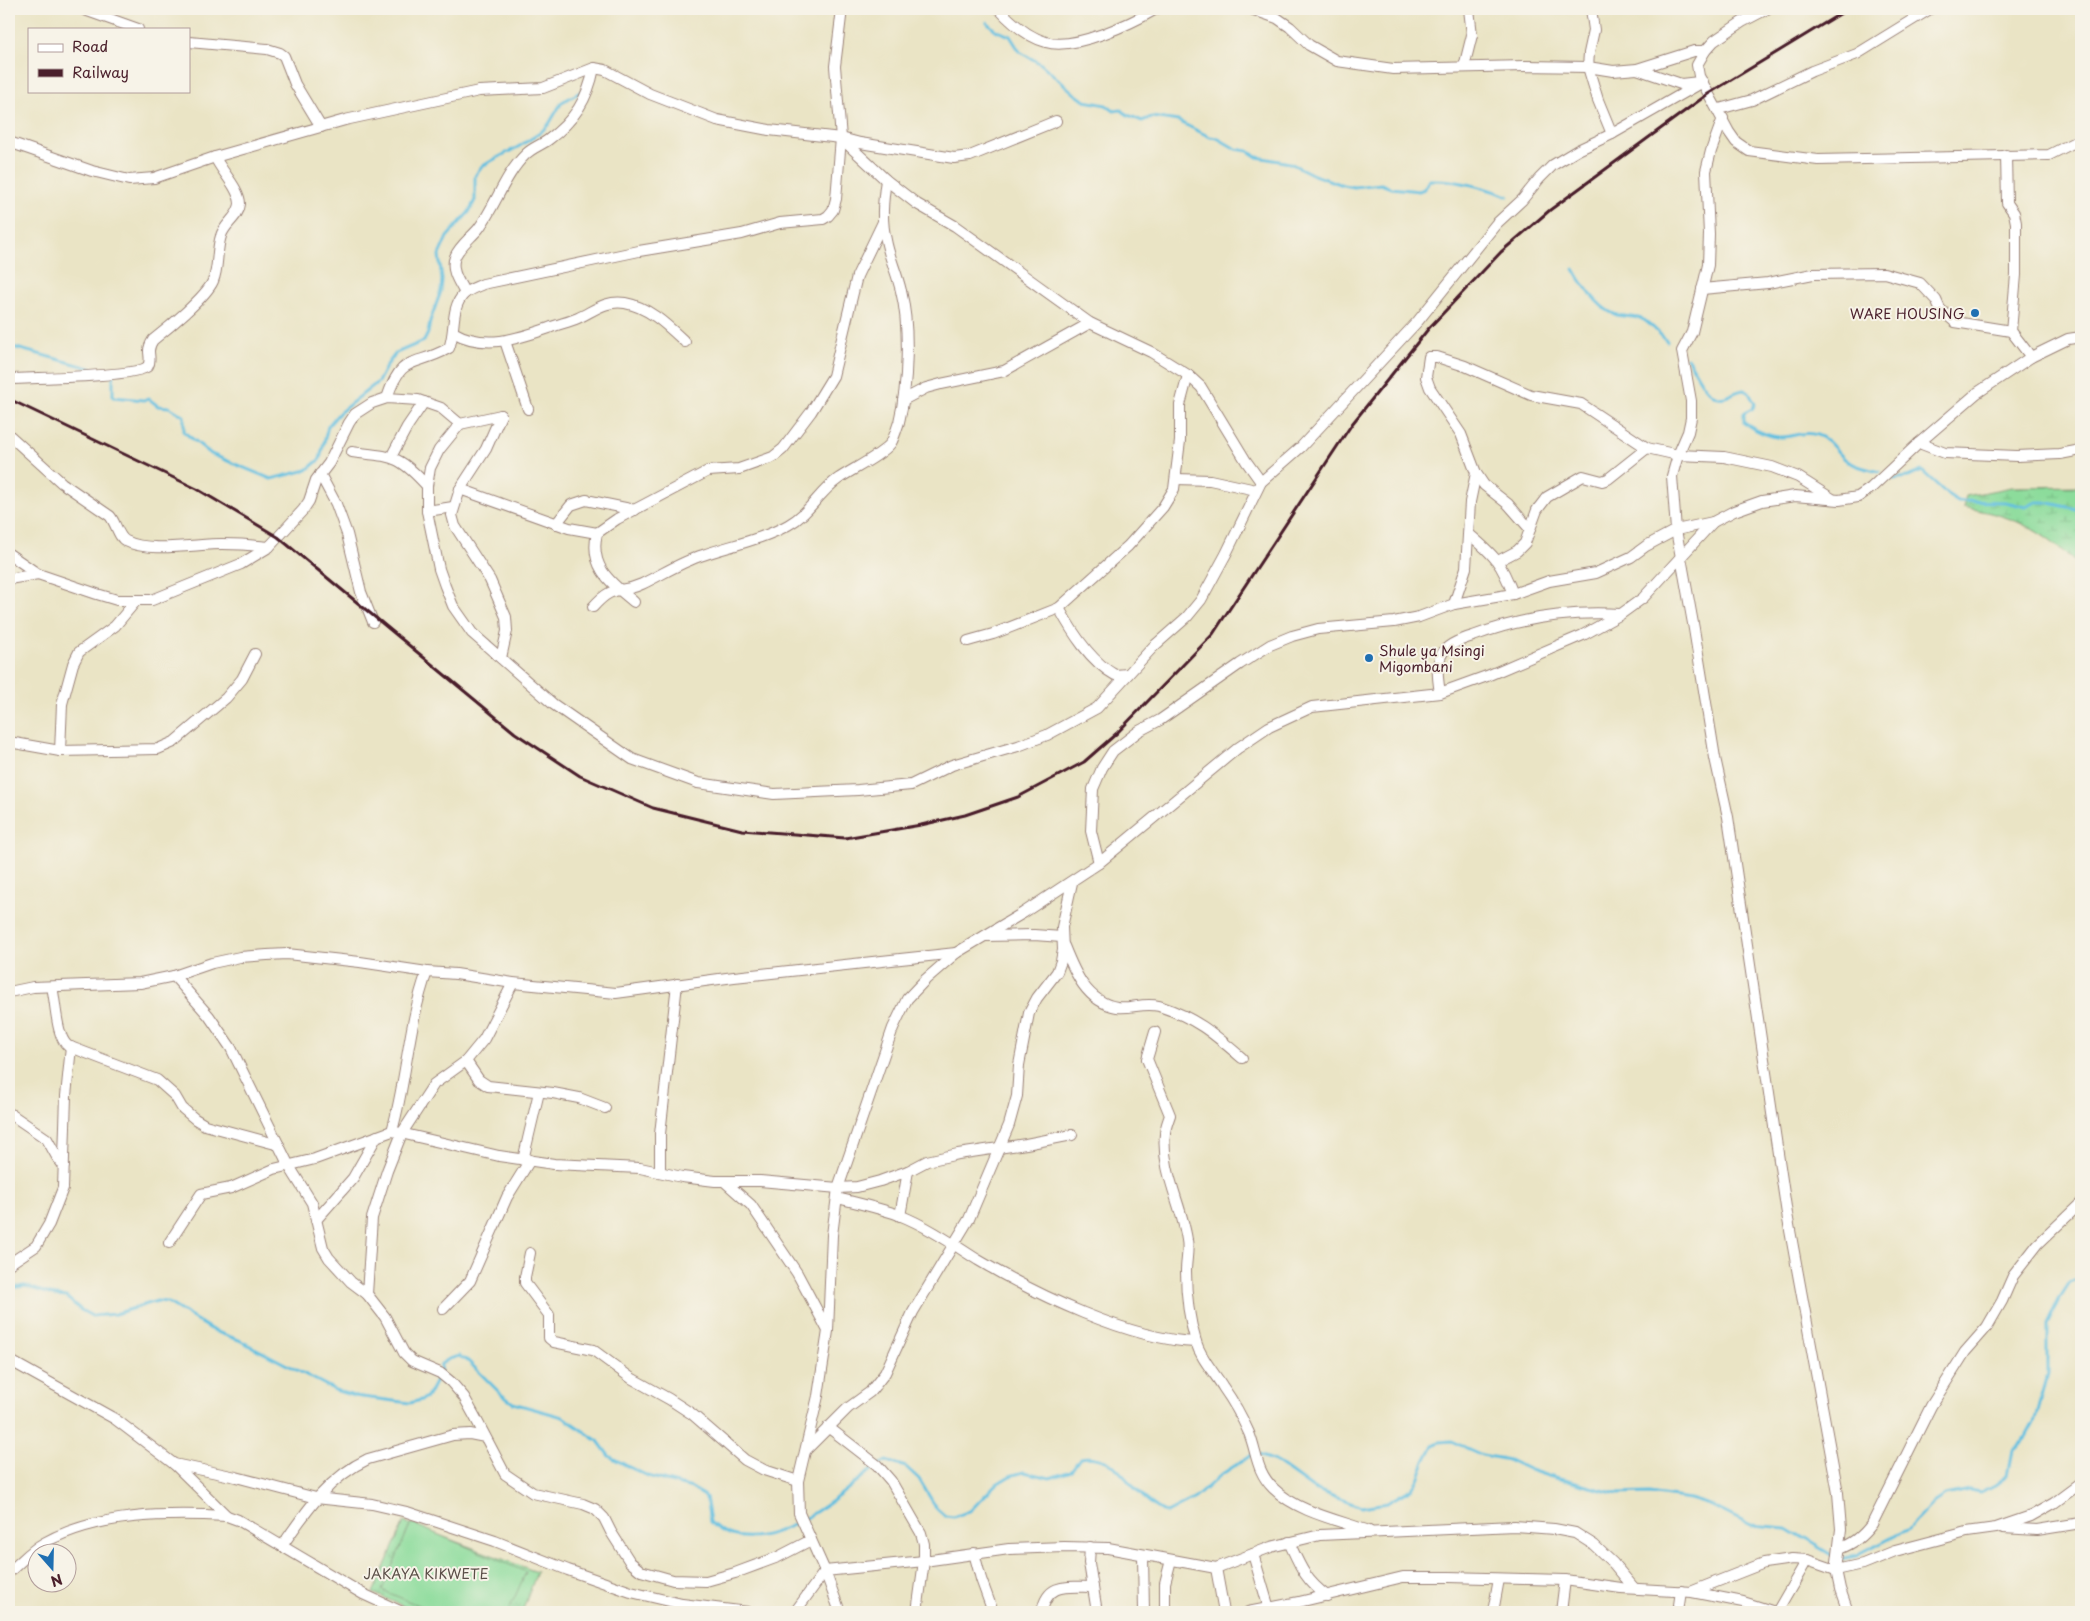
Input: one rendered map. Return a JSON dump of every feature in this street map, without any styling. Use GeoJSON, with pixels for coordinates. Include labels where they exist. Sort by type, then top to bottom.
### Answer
{"type":"FeatureCollection","features":[{"type":"Feature","properties":{"kind":"street"},"geometry":{"type":"LineString","coordinates":[[82,9],[135,28]]}},
{"type":"Feature","properties":{"kind":"street"},"geometry":{"type":"LineString","coordinates":[[387,398],[396,374],[404,366],[449,348],[453,332],[454,314],[465,293],[483,284],[639,251],[750,232],[780,223],[822,219],[828,216],[833,210],[836,199],[841,138],[835,66],[842,9]]}},
{"type":"Feature","properties":{"kind":"street"},"geometry":{"type":"LineString","coordinates":[[999,9],[1030,35],[1048,43],[1067,43],[1123,26],[1156,9]]}},
{"type":"Feature","properties":{"kind":"street"},"geometry":{"type":"LineString","coordinates":[[1251,9],[1277,18],[1290,27],[1309,45],[1337,61],[1393,69],[1588,67],[1613,71],[1637,69],[1694,51],[1705,51]]}},
{"type":"Feature","properties":{"kind":"street"},"geometry":{"type":"LineString","coordinates":[[1464,67],[1472,35],[1469,9]]}},
{"type":"Feature","properties":{"kind":"street"},"geometry":{"type":"LineString","coordinates":[[1591,9],[1594,30],[1588,67],[1598,100],[1612,134]]}},
{"type":"Feature","properties":{"kind":"street"},"geometry":{"type":"LineString","coordinates":[[1767,9],[1734,27],[1714,42],[1705,51],[1697,65],[1699,76],[1736,142],[1748,151],[1818,160],[2049,155],[2081,140]]}},
{"type":"Feature","properties":{"kind":"street"},"geometry":{"type":"LineString","coordinates":[[1721,113],[1812,71],[1857,54],[1930,9]]}},
{"type":"Feature","properties":{"kind":"street"},"geometry":{"type":"LineString","coordinates":[[190,42],[267,49],[280,52],[284,56],[295,84],[321,127]]}},
{"type":"Feature","properties":{"kind":"street"},"geometry":{"type":"LineString","coordinates":[[465,293],[456,276],[454,267],[455,257],[479,228],[522,158],[548,140],[578,109],[587,96],[594,68]]}},
{"type":"Feature","properties":{"kind":"street"},"geometry":{"type":"LineString","coordinates":[[9,142],[92,171],[129,180],[154,178],[215,157],[321,127],[455,95],[497,89],[543,88],[594,68],[605,70],[650,94],[717,120],[769,130],[841,138],[860,143],[954,158],[970,156],[1056,121]]}},
{"type":"Feature","properties":{"kind":"street"},"geometry":{"type":"LineString","coordinates":[[1637,69],[1681,84],[1703,82]]}},
{"type":"Feature","properties":{"kind":"street"},"geometry":{"type":"LineString","coordinates":[[502,658],[507,631],[506,617],[490,580],[455,526],[452,515],[460,489],[486,449],[501,415],[460,424],[439,450],[430,468],[427,486],[427,510],[439,569],[453,606],[472,633],[553,704],[632,759],[698,783],[774,794],[858,790],[911,785],[952,765],[1018,746],[1071,724],[1098,708],[1164,635],[1187,617],[1201,600],[1259,486],[1301,446],[1412,328],[1491,231],[1539,179],[1553,166],[1578,150],[1612,134],[1703,82]]}},
{"type":"Feature","properties":{"kind":"street"},"geometry":{"type":"LineString","coordinates":[[1721,113],[1706,171],[1709,234],[1708,265],[1692,332],[1682,351],[1691,401],[1691,418],[1688,432],[1678,455],[1672,476],[1676,530],[1682,556],[1715,758],[1728,816],[1787,1214],[1841,1510],[1836,1570],[1848,1612]]}},
{"type":"Feature","properties":{"kind":"street"},"geometry":{"type":"LineString","coordinates":[[841,138],[886,180],[917,204],[954,226],[1090,323],[1151,352],[1188,375],[1201,387],[1259,486]]}},
{"type":"Feature","properties":{"kind":"street"},"geometry":{"type":"LineString","coordinates":[[2006,155],[2006,200],[2008,207],[2014,213],[2016,223],[2016,275],[2011,331],[2031,357]]}},
{"type":"Feature","properties":{"kind":"street"},"geometry":{"type":"LineString","coordinates":[[9,378],[113,374],[141,371],[147,368],[149,350],[153,340],[203,294],[212,282],[216,270],[221,235],[236,214],[240,204],[238,194],[220,168],[215,157]]}},
{"type":"Feature","properties":{"kind":"street"},"geometry":{"type":"LineString","coordinates":[[593,607],[603,595],[618,589],[641,584],[668,569],[703,555],[750,542],[796,520],[805,514],[832,483],[890,443],[899,424],[903,400],[906,319],[901,290],[882,222],[886,180]]}},
{"type":"Feature","properties":{"kind":"street"},"geometry":{"type":"LineString","coordinates":[[634,602],[618,589],[601,570],[595,556],[594,547],[597,533],[610,523],[708,471],[739,469],[773,457],[783,449],[833,376],[856,276],[882,222]]}},
{"type":"Feature","properties":{"kind":"street"},"geometry":{"type":"LineString","coordinates":[[1702,289],[1768,283],[1813,274],[1884,273],[1920,283],[1936,300],[1940,309],[1955,322],[2011,331]]}},
{"type":"Feature","properties":{"kind":"street"},"geometry":{"type":"LineString","coordinates":[[453,332],[473,340],[505,341],[578,318],[612,302],[626,303],[648,312],[666,324],[685,342]]}},
{"type":"Feature","properties":{"kind":"street"},"geometry":{"type":"LineString","coordinates":[[903,400],[926,388],[1004,371],[1090,323]]}},
{"type":"Feature","properties":{"kind":"street"},"geometry":{"type":"LineString","coordinates":[[1099,863],[1091,831],[1094,789],[1102,768],[1113,751],[1125,740],[1160,720],[1270,645],[1292,636],[1318,629],[1394,622],[1419,617],[1454,604],[1513,594],[1549,581],[1596,573],[1612,567],[1676,530],[1713,522],[1734,511],[1762,501],[1795,496],[1833,500],[1858,497],[1898,465],[1919,443],[1977,393],[2031,357],[2068,339],[2081,337]]}},
{"type":"Feature","properties":{"kind":"street"},"geometry":{"type":"LineString","coordinates":[[505,341],[528,409]]}},
{"type":"Feature","properties":{"kind":"street"},"geometry":{"type":"LineString","coordinates":[[1530,529],[1508,504],[1484,485],[1476,473],[1461,434],[1430,388],[1426,377],[1429,357],[1437,357],[1465,366],[1531,394],[1580,404],[1647,448],[1678,455],[1724,457],[1772,466],[1798,477],[1833,500]]}},
{"type":"Feature","properties":{"kind":"street"},"geometry":{"type":"LineString","coordinates":[[968,641],[993,634],[1060,608],[1128,546],[1171,496],[1176,479],[1180,441],[1180,405],[1188,375]]}},
{"type":"Feature","properties":{"kind":"street"},"geometry":{"type":"LineString","coordinates":[[9,554],[38,574],[117,600],[152,600],[242,564],[269,547],[309,501],[316,480],[329,463],[349,422],[355,414],[372,403],[387,398],[406,398],[424,402],[441,408],[460,424]]}},
{"type":"Feature","properties":{"kind":"street"},"geometry":{"type":"LineString","coordinates":[[391,457],[407,426],[424,402]]}},
{"type":"Feature","properties":{"kind":"street"},"geometry":{"type":"LineString","coordinates":[[9,435],[62,483],[110,516],[115,522],[121,538],[126,542],[160,547],[221,544],[269,547]]}},
{"type":"Feature","properties":{"kind":"street"},"geometry":{"type":"LineString","coordinates":[[1919,443],[1945,453],[2017,456],[2060,454],[2081,450]]}},
{"type":"Feature","properties":{"kind":"street"},"geometry":{"type":"LineString","coordinates":[[1498,561],[1517,551],[1525,544],[1538,510],[1553,494],[1583,476],[1602,481],[1608,479],[1647,448]]}},
{"type":"Feature","properties":{"kind":"street"},"geometry":{"type":"LineString","coordinates":[[352,452],[391,457],[406,464],[427,486]]}},
{"type":"Feature","properties":{"kind":"street"},"geometry":{"type":"LineString","coordinates":[[1454,604],[1466,568],[1470,502],[1476,473]]}},
{"type":"Feature","properties":{"kind":"street"},"geometry":{"type":"LineString","coordinates":[[320,474],[336,504],[347,534],[361,592],[374,622]]}},
{"type":"Feature","properties":{"kind":"street"},"geometry":{"type":"LineString","coordinates":[[1176,479],[1210,480],[1259,486]]}},
{"type":"Feature","properties":{"kind":"street"},"geometry":{"type":"LineString","coordinates":[[460,489],[556,524],[597,533]]}},
{"type":"Feature","properties":{"kind":"street"},"geometry":{"type":"LineString","coordinates":[[556,524],[571,505],[586,500],[635,510]]}},
{"type":"Feature","properties":{"kind":"street"},"geometry":{"type":"LineString","coordinates":[[427,510],[453,507]]}},
{"type":"Feature","properties":{"kind":"street"},"geometry":{"type":"LineString","coordinates":[[840,1612],[825,1571],[799,1513],[798,1481],[818,1396],[828,1331],[832,1235],[838,1193],[893,1028],[907,999],[926,979],[956,953],[1072,883],[1099,863],[1238,748],[1269,727],[1312,707],[1440,693],[1539,655],[1583,635],[1621,614],[1643,598],[1713,522]]}},
{"type":"Feature","properties":{"kind":"street"},"geometry":{"type":"LineString","coordinates":[[1469,534],[1498,561],[1513,594]]}},
{"type":"Feature","properties":{"kind":"street"},"geometry":{"type":"LineString","coordinates":[[9,579],[38,574]]}},
{"type":"Feature","properties":{"kind":"street"},"geometry":{"type":"LineString","coordinates":[[60,751],[62,704],[73,664],[79,652],[115,626],[136,601]]}},
{"type":"Feature","properties":{"kind":"street"},"geometry":{"type":"LineString","coordinates":[[1060,608],[1079,640],[1102,666],[1115,675],[1128,674]]}},
{"type":"Feature","properties":{"kind":"street"},"geometry":{"type":"LineString","coordinates":[[1440,693],[1437,675],[1439,660],[1445,650],[1458,642],[1493,628],[1522,620],[1600,613],[1621,614]]}},
{"type":"Feature","properties":{"kind":"street"},"geometry":{"type":"LineString","coordinates":[[9,742],[60,751],[158,749],[174,742],[226,698],[242,679],[255,654]]}},
{"type":"Feature","properties":{"kind":"street"},"geometry":{"type":"LineString","coordinates":[[805,1451],[828,1427],[870,1392],[884,1373],[913,1312],[969,1219],[1000,1148],[1017,1096],[1019,1065],[1028,1013],[1057,972],[1063,950],[1062,927],[1072,883]]}},
{"type":"Feature","properties":{"kind":"street"},"geometry":{"type":"LineString","coordinates":[[984,936],[1034,935],[1062,940]]}},
{"type":"Feature","properties":{"kind":"street"},"geometry":{"type":"LineString","coordinates":[[1062,940],[1079,982],[1097,998],[1117,1007],[1151,1004],[1188,1017],[1209,1029],[1242,1058]]}},
{"type":"Feature","properties":{"kind":"street"},"geometry":{"type":"LineString","coordinates":[[9,992],[23,988],[52,986],[140,984],[174,976],[212,963],[240,957],[286,954],[456,974],[513,983],[616,993],[677,984],[956,953]]}},
{"type":"Feature","properties":{"kind":"street"},"geometry":{"type":"LineString","coordinates":[[367,1294],[372,1218],[398,1132],[399,1108],[413,1017],[427,972]]}},
{"type":"Feature","properties":{"kind":"street"},"geometry":{"type":"LineString","coordinates":[[174,976],[209,1016],[223,1036],[257,1098],[289,1166],[312,1203],[323,1248],[351,1282],[367,1294],[385,1317],[404,1354],[412,1361],[440,1372],[464,1397],[505,1474],[532,1493],[583,1504],[595,1509],[604,1518],[630,1562],[641,1571],[673,1580],[706,1581],[761,1564],[811,1540]]}},
{"type":"Feature","properties":{"kind":"street"},"geometry":{"type":"LineString","coordinates":[[398,1132],[434,1084],[466,1061],[484,1039],[513,983]]}},
{"type":"Feature","properties":{"kind":"street"},"geometry":{"type":"LineString","coordinates":[[660,1171],[660,1134],[677,984]]}},
{"type":"Feature","properties":{"kind":"street"},"geometry":{"type":"LineString","coordinates":[[52,986],[57,1008],[59,1033],[64,1044],[70,1048],[157,1080],[175,1096],[182,1108],[194,1119],[205,1125],[279,1145]]}},
{"type":"Feature","properties":{"kind":"street"},"geometry":{"type":"LineString","coordinates":[[1155,1032],[1146,1059],[1170,1115],[1165,1132],[1166,1158],[1173,1192],[1188,1243],[1187,1294],[1196,1342],[1209,1367],[1224,1387],[1238,1412],[1249,1434],[1256,1463],[1273,1488],[1286,1498],[1308,1509],[1374,1533]]}},
{"type":"Feature","properties":{"kind":"street"},"geometry":{"type":"LineString","coordinates":[[9,1264],[36,1246],[49,1224],[63,1188],[66,1096],[70,1048]]}},
{"type":"Feature","properties":{"kind":"street"},"geometry":{"type":"LineString","coordinates":[[466,1061],[479,1080],[488,1086],[579,1098],[605,1108]]}},
{"type":"Feature","properties":{"kind":"street"},"geometry":{"type":"LineString","coordinates":[[443,1309],[470,1281],[508,1196],[527,1160],[539,1092]]}},
{"type":"Feature","properties":{"kind":"street"},"geometry":{"type":"LineString","coordinates":[[9,1113],[47,1139],[64,1166]]}},
{"type":"Feature","properties":{"kind":"street"},"geometry":{"type":"LineString","coordinates":[[169,1243],[201,1194],[219,1192],[274,1169],[289,1166],[378,1136],[398,1132],[527,1160],[584,1167],[622,1166],[660,1171],[682,1177],[724,1181],[760,1181],[838,1193],[900,1216],[999,1271],[1088,1314],[1133,1331],[1166,1340],[1196,1342]]}},
{"type":"Feature","properties":{"kind":"street"},"geometry":{"type":"LineString","coordinates":[[838,1193],[908,1171],[927,1161],[1072,1135]]}},
{"type":"Feature","properties":{"kind":"street"},"geometry":{"type":"LineString","coordinates":[[316,1220],[353,1178],[378,1136]]}},
{"type":"Feature","properties":{"kind":"street"},"geometry":{"type":"LineString","coordinates":[[900,1216],[908,1171]]}},
{"type":"Feature","properties":{"kind":"street"},"geometry":{"type":"LineString","coordinates":[[724,1181],[740,1194],[756,1212],[796,1273],[828,1331]]}},
{"type":"Feature","properties":{"kind":"street"},"geometry":{"type":"LineString","coordinates":[[1839,1549],[1855,1542],[1864,1535],[1872,1524],[1932,1406],[1960,1360],[1987,1326],[2002,1301],[2013,1276],[2038,1244],[2081,1203]]}},
{"type":"Feature","properties":{"kind":"street"},"geometry":{"type":"LineString","coordinates":[[530,1253],[525,1283],[549,1315],[549,1338],[554,1342],[593,1350],[631,1378],[670,1399],[692,1414],[745,1460],[764,1470],[798,1481]]}},
{"type":"Feature","properties":{"kind":"street"},"geometry":{"type":"LineString","coordinates":[[9,1360],[115,1419],[174,1464],[227,1516],[282,1546],[362,1594],[402,1612]]}},
{"type":"Feature","properties":{"kind":"street"},"geometry":{"type":"LineString","coordinates":[[828,1427],[877,1466],[891,1481],[909,1509],[921,1533],[924,1544],[924,1561],[917,1612]]}},
{"type":"Feature","properties":{"kind":"street"},"geometry":{"type":"LineString","coordinates":[[282,1546],[316,1498],[342,1474],[355,1465],[368,1459],[453,1435],[470,1434],[485,1437]]}},
{"type":"Feature","properties":{"kind":"street"},"geometry":{"type":"LineString","coordinates":[[174,1464],[236,1477],[316,1498],[372,1504],[407,1512],[495,1541],[568,1570],[631,1592],[682,1604],[748,1612]]}},
{"type":"Feature","properties":{"kind":"street"},"geometry":{"type":"LineString","coordinates":[[1996,1528],[2031,1516],[2054,1503],[2081,1483]]}},
{"type":"Feature","properties":{"kind":"street"},"geometry":{"type":"LineString","coordinates":[[9,1572],[43,1543],[69,1532],[116,1518],[227,1516]]}},
{"type":"Feature","properties":{"kind":"street"},"geometry":{"type":"LineString","coordinates":[[1678,1612],[1687,1591],[1764,1562],[1792,1558],[1807,1560],[1836,1570],[1863,1564],[1895,1551],[1967,1532],[1996,1528],[2037,1530],[2081,1523]]}},
{"type":"Feature","properties":{"kind":"street"},"geometry":{"type":"LineString","coordinates":[[795,1612],[825,1571],[924,1561],[974,1553],[1009,1549],[1108,1548],[1216,1568],[1290,1542],[1320,1535],[1514,1526],[1554,1529],[1575,1533],[1594,1545],[1634,1588]]}},
{"type":"Feature","properties":{"kind":"street"},"geometry":{"type":"LineString","coordinates":[[1290,1542],[1303,1573],[1313,1586],[1328,1596]]}},
{"type":"Feature","properties":{"kind":"street"},"geometry":{"type":"LineString","coordinates":[[1090,1547],[1089,1563],[1097,1612]]}},
{"type":"Feature","properties":{"kind":"street"},"geometry":{"type":"LineString","coordinates":[[974,1553],[980,1579],[993,1612]]}},
{"type":"Feature","properties":{"kind":"street"},"geometry":{"type":"LineString","coordinates":[[1253,1554],[1269,1610]]}},
{"type":"Feature","properties":{"kind":"street"},"geometry":{"type":"LineString","coordinates":[[1143,1555],[1144,1612]]}},
{"type":"Feature","properties":{"kind":"street"},"geometry":{"type":"LineString","coordinates":[[1165,1612],[1165,1583],[1171,1560]]}},
{"type":"Feature","properties":{"kind":"street"},"geometry":{"type":"LineString","coordinates":[[1248,1612],[1269,1610],[1403,1577],[1565,1580],[1634,1588],[1687,1591],[1743,1602],[1776,1612],[1807,1560]]}},
{"type":"Feature","properties":{"kind":"street"},"geometry":{"type":"LineString","coordinates":[[1216,1568],[1224,1612]]}},
{"type":"Feature","properties":{"kind":"street"},"geometry":{"type":"LineString","coordinates":[[1493,1612],[1499,1579]]}},
{"type":"Feature","properties":{"kind":"street"},"geometry":{"type":"LineString","coordinates":[[1561,1612],[1565,1580]]}},
{"type":"Feature","properties":{"kind":"street"},"geometry":{"type":"LineString","coordinates":[[1042,1612],[1044,1600],[1048,1594],[1068,1587],[1093,1587]]}},
{"type":"Feature","properties":{"kind":"green space"},"geometry":{"type":"Polygon","coordinates":[[[2081,486],[2081,568],[2053,543],[2030,528],[2000,516],[1963,507],[1966,496],[2012,487],[2081,486]]]}},
{"type":"Feature","properties":{"kind":"green space","name":"JAKAYA KIKWETE"},"geometry":{"type":"Polygon","coordinates":[[[404,1522],[537,1572],[522,1612],[417,1612],[373,1593],[404,1522]]]}},
{"type":"Feature","properties":{"kind":"green space","name":"JAKAYA KIKWETE"},"geometry":{"type":"Polygon","coordinates":[[[411,1523],[526,1572],[508,1612],[434,1612],[382,1590],[411,1523]]]}},
{"type":"Feature","properties":{"kind":"waterway"},"geometry":{"type":"LineString","coordinates":[[987,22],[995,30],[1010,36],[1020,52],[1041,64],[1085,101],[1106,105],[1114,111],[1121,110],[1142,121],[1152,117],[1178,121],[1210,137],[1217,138],[1236,149],[1248,151],[1257,157],[1290,163],[1314,175],[1343,185],[1354,187],[1381,184],[1391,188],[1419,191],[1424,189],[1429,180],[1439,180],[1469,184],[1508,196]]}},
{"type":"Feature","properties":{"kind":"waterway"},"geometry":{"type":"LineString","coordinates":[[113,376],[113,397],[149,399],[158,406],[169,407],[184,416],[184,432],[211,454],[271,479],[307,470],[320,459],[328,426],[339,413],[378,382],[396,353],[424,341],[441,291],[442,280],[439,255],[447,237],[469,212],[475,200],[475,176],[481,167],[540,133],[549,124],[562,102],[584,90]]}},
{"type":"Feature","properties":{"kind":"waterway"},"geometry":{"type":"LineString","coordinates":[[1574,269],[1587,289],[1604,308],[1617,315],[1644,320],[1667,341]]}},
{"type":"Feature","properties":{"kind":"waterway"},"geometry":{"type":"LineString","coordinates":[[9,346],[101,371]]}},
{"type":"Feature","properties":{"kind":"waterway"},"geometry":{"type":"LineString","coordinates":[[1687,358],[1702,383],[1713,394],[1725,397],[1744,390],[1749,393],[1755,404],[1752,409],[1744,413],[1744,423],[1748,426],[1778,437],[1804,434],[1817,435],[1826,439],[1842,457],[1850,462],[1862,468],[1879,472]]}},
{"type":"Feature","properties":{"kind":"waterway"},"geometry":{"type":"LineString","coordinates":[[1893,479],[1908,477],[1922,471],[1947,494],[1958,501],[2005,502],[2026,507],[2036,502],[2045,502],[2081,510]]}},
{"type":"Feature","properties":{"kind":"waterway"},"geometry":{"type":"LineString","coordinates":[[1259,1455],[1275,1461],[1314,1489],[1361,1507],[1387,1503],[1411,1489],[1418,1479],[1433,1445],[1451,1441],[1482,1455],[1509,1460],[1548,1476],[1617,1494],[1649,1493],[1690,1499],[1710,1505],[1750,1525],[1787,1528],[1838,1559],[1857,1556],[1908,1529],[1933,1503],[1945,1495],[1969,1490],[1981,1492],[2007,1476],[2012,1450],[2026,1438],[2034,1423],[2047,1374],[2047,1325],[2059,1299],[2070,1282],[2081,1278]]}},
{"type":"Feature","properties":{"kind":"waterway"},"geometry":{"type":"LineString","coordinates":[[9,1288],[25,1286],[56,1296],[66,1297],[81,1310],[92,1316],[115,1314],[157,1301],[167,1302],[214,1331],[239,1340],[335,1390],[354,1396],[410,1403],[421,1400],[428,1396],[440,1373],[441,1364],[459,1356],[468,1361],[502,1395],[513,1403],[563,1417],[598,1441],[609,1456],[648,1476],[692,1488],[706,1497],[710,1522],[724,1532],[740,1537],[756,1537],[789,1527],[820,1509],[886,1461],[906,1467],[919,1479],[937,1509],[945,1516],[954,1517],[970,1511],[995,1485],[1010,1476],[1024,1472],[1050,1478],[1071,1471],[1080,1458],[1088,1457],[1102,1460],[1114,1466],[1145,1498],[1167,1513],[1195,1498],[1222,1474],[1253,1454]]}},
{"type":"Feature","properties":{"kind":"railway"},"geometry":{"type":"LineString","coordinates":[[9,399],[197,489],[278,537],[515,733],[580,776],[653,808],[742,830],[845,838],[921,825],[965,815],[1018,797],[1084,762],[1117,733],[1213,634],[1352,424],[1429,328],[1501,252],[1550,210],[1708,94],[1848,9]]}},
{"type":"Feature","properties":{"kind":"place","name":"WARE HOUSING"},"geometry":{"type":"Point","coordinates":[1975,313]}},
{"type":"Feature","properties":{"kind":"place","name":"Shule ya Msingi Migombani"},"geometry":{"type":"Point","coordinates":[1369,658]}}]}
